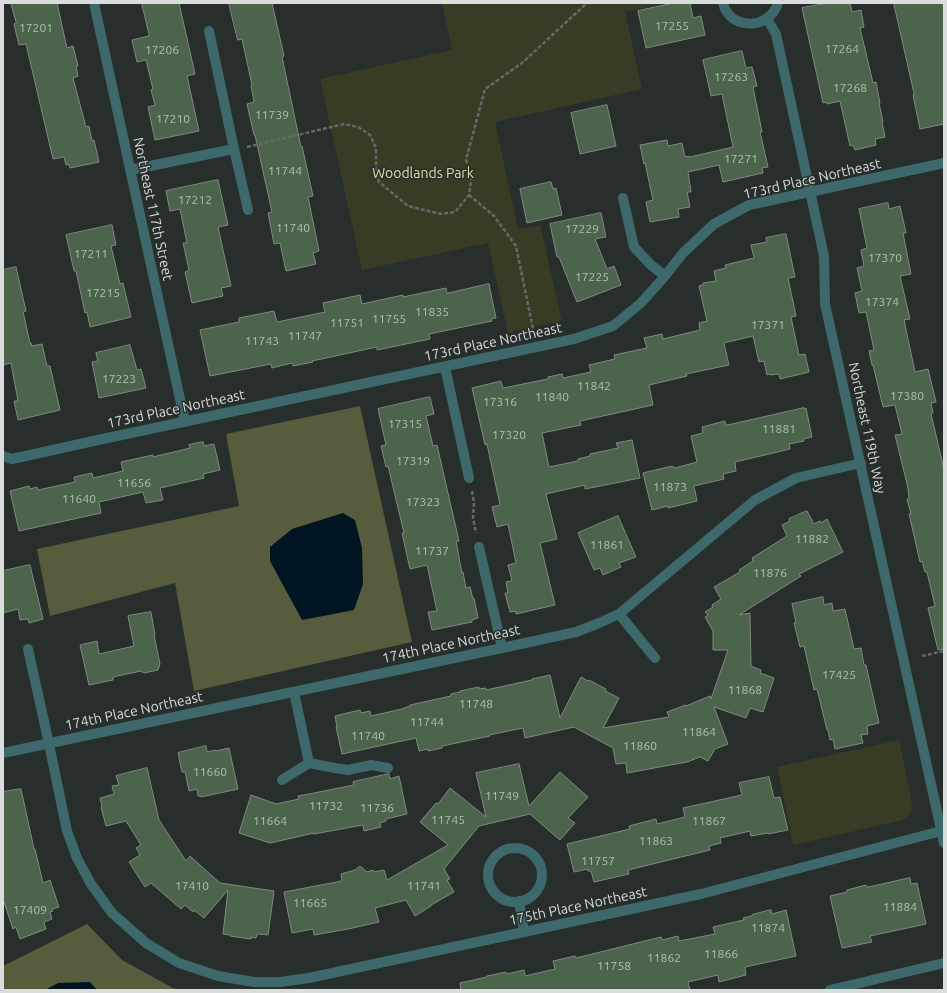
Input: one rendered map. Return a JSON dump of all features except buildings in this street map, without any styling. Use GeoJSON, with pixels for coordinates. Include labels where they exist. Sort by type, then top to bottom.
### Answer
{"type":"FeatureCollection","features":[{"type":"Feature","properties":{"kind":"street","name":"Northeast 117th Street"},"geometry":{"type":"LineString","coordinates":[[94,3],[185,422]]}},
{"type":"Feature","properties":{"kind":"street"},"geometry":{"type":"LineString","coordinates":[[723,3],[723,7],[729,15],[737,21],[747,24],[757,23],[767,19],[773,13],[778,3]]}},
{"type":"Feature","properties":{"kind":"street","name":"Northeast 119th Way"},"geometry":{"type":"LineString","coordinates":[[767,19],[776,34],[824,256],[826,304],[944,843]]}},
{"type":"Feature","properties":{"kind":"street"},"geometry":{"type":"LineString","coordinates":[[209,30],[248,210]]}},
{"type":"Feature","properties":{"kind":"street"},"geometry":{"type":"LineString","coordinates":[[130,170],[234,149]]}},
{"type":"Feature","properties":{"kind":"street","name":"173rd Place Northeast"},"geometry":{"type":"LineString","coordinates":[[3,456],[12,459],[574,339],[613,326],[641,303],[683,253],[714,224],[749,205],[944,163]]}},
{"type":"Feature","properties":{"kind":"street"},"geometry":{"type":"LineString","coordinates":[[623,198],[634,247],[651,265],[665,276]]}},
{"type":"Feature","properties":{"kind":"street"},"geometry":{"type":"LineString","coordinates":[[445,367],[469,478]]}},
{"type":"Feature","properties":{"kind":"street","name":"174th Place Northeast"},"geometry":{"type":"LineString","coordinates":[[3,753],[576,632],[619,614],[755,500],[796,478],[860,463]]}},
{"type":"Feature","properties":{"kind":"street"},"geometry":{"type":"LineString","coordinates":[[479,547],[502,648]]}},
{"type":"Feature","properties":{"kind":"street"},"geometry":{"type":"LineString","coordinates":[[619,614],[655,658]]}},
{"type":"Feature","properties":{"kind":"street","name":"175th Place Northeast"},"geometry":{"type":"LineString","coordinates":[[28,649],[67,831],[77,858],[91,884],[112,913],[146,943],[179,963],[218,976],[254,982],[280,982],[309,978],[701,894],[941,831]]}},
{"type":"Feature","properties":{"kind":"street"},"geometry":{"type":"LineString","coordinates":[[294,692],[309,763]]}},
{"type":"Feature","properties":{"kind":"street"},"geometry":{"type":"LineString","coordinates":[[282,780],[309,763],[348,770],[371,765],[388,768]]}},
{"type":"Feature","properties":{"kind":"street"},"geometry":{"type":"LineString","coordinates":[[513,848],[522,848],[530,852],[541,865],[543,874],[538,890],[532,897],[524,901],[519,901],[515,902],[506,900],[499,896],[493,890],[489,882],[488,875],[489,867],[498,854],[504,850],[513,848]]}},
{"type":"Feature","properties":{"kind":"street"},"geometry":{"type":"LineString","coordinates":[[519,901],[524,932]]}},
{"type":"Feature","properties":{"kind":"street"},"geometry":{"type":"LineString","coordinates":[[830,990],[944,963]]}},
{"type":"Feature","properties":{"kind":"path"},"geometry":{"type":"LineString","coordinates":[[234,149],[344,124],[358,127],[370,135],[376,148],[376,173],[379,182],[408,206],[441,214],[455,212],[469,194],[472,175],[466,160],[485,89],[522,63],[587,3]]}},
{"type":"Feature","properties":{"kind":"path"},"geometry":{"type":"LineString","coordinates":[[469,194],[494,216],[516,246],[533,328]]}},
{"type":"Feature","properties":{"kind":"path"},"geometry":{"type":"LineString","coordinates":[[469,478],[474,503],[472,518],[479,547]]}},
{"type":"Feature","properties":{"kind":"path"},"geometry":{"type":"LineString","coordinates":[[922,656],[944,651]]}},
{"type":"Feature","properties":{"kind":"green space","name":"Woodlands Park"},"geometry":{"type":"Polygon","coordinates":[[[442,3],[665,3],[625,12],[642,89],[495,122],[518,229],[540,225],[562,321],[508,333],[488,243],[362,270],[320,79],[452,50],[442,3]]]}},
{"type":"Feature","properties":{"kind":"green space"},"geometry":{"type":"Polygon","coordinates":[[[360,406],[412,642],[194,691],[175,583],[50,616],[37,549],[239,506],[226,434],[360,406]]]}},
{"type":"Feature","properties":{"kind":"green space"},"geometry":{"type":"Polygon","coordinates":[[[899,740],[912,804],[911,813],[903,820],[793,845],[777,767],[899,740]]]}},
{"type":"Feature","properties":{"kind":"green space"},"geometry":{"type":"Polygon","coordinates":[[[87,924],[122,960],[173,988],[181,990],[3,990],[3,966],[87,924]]]}},
{"type":"Feature","properties":{"kind":"water"},"geometry":{"type":"Polygon","coordinates":[[[343,513],[355,520],[362,548],[363,584],[354,610],[302,620],[270,561],[270,547],[292,529],[343,513]]]}},
{"type":"Feature","properties":{"kind":"water"},"geometry":{"type":"Polygon","coordinates":[[[90,982],[97,990],[45,990],[58,983],[90,982]]]}}]}
